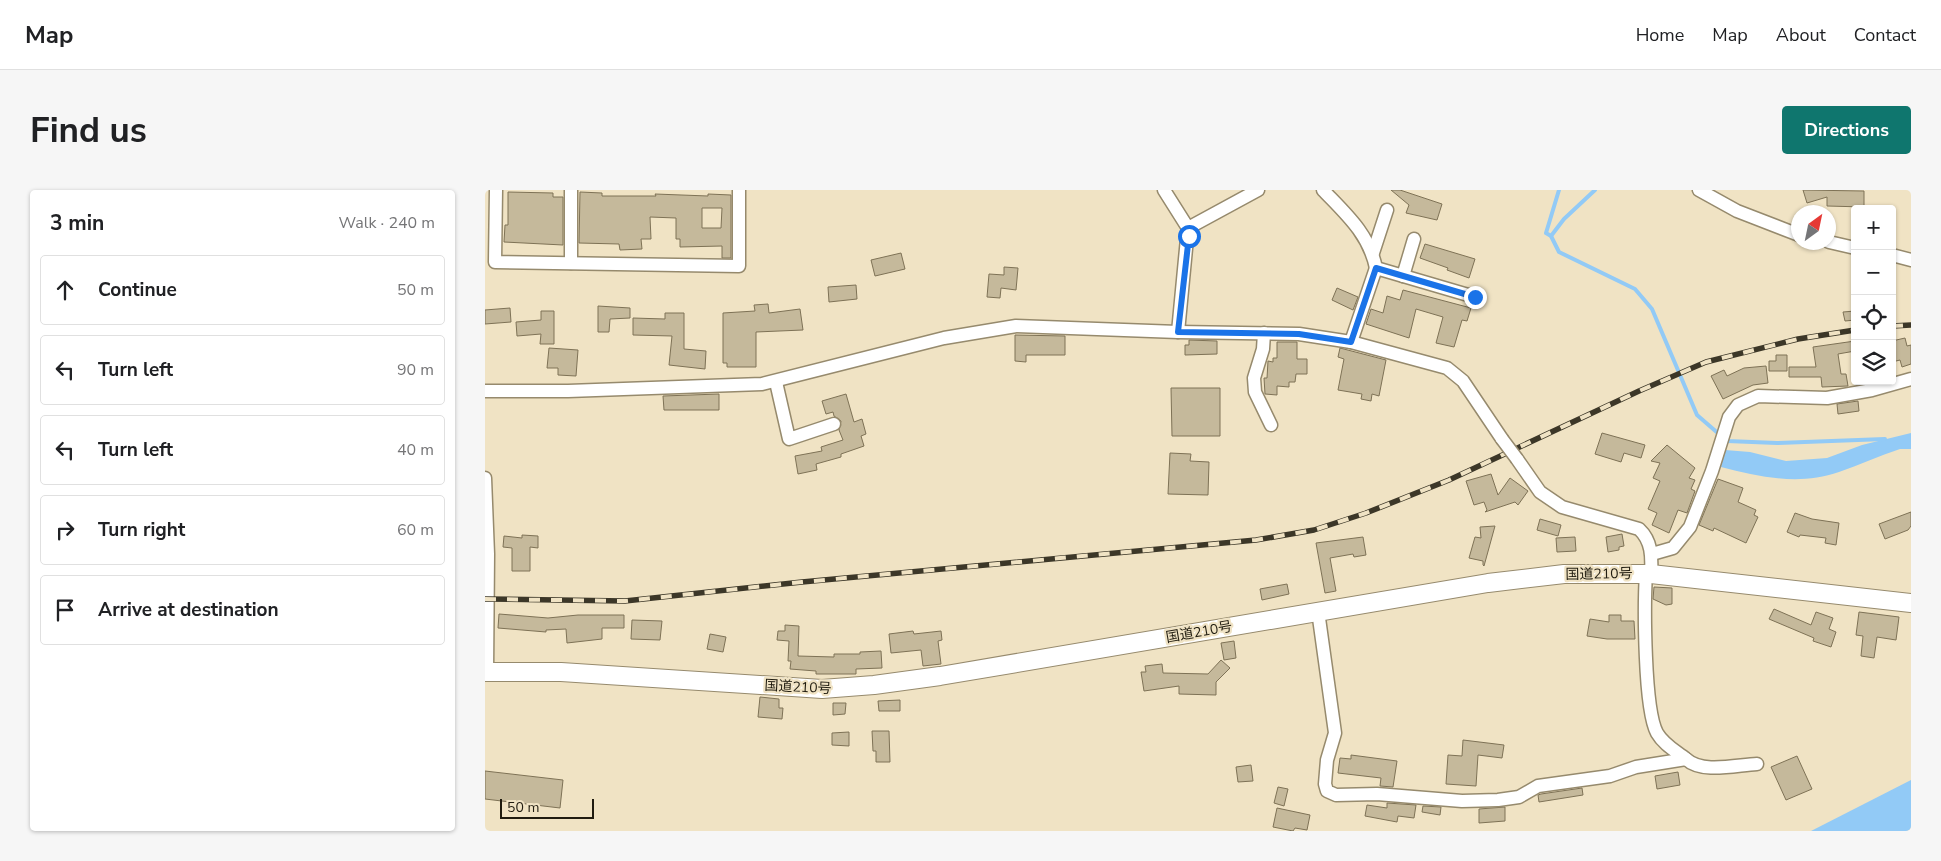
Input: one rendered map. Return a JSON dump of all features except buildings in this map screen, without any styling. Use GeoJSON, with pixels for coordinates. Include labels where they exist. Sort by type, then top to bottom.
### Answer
{"type":"FeatureCollection","features":[{"type":"Feature","properties":{"kind":"highway","name":"国道210号"},"geometry":{"type":"LineString","coordinates":[[486,672],[561,672],[690,679],[797,688],[854,688],[922,679],[1511,579],[1572,574],[1648,573],[1911,603]]}},
{"type":"Feature","properties":{"kind":"street"},"geometry":{"type":"LineString","coordinates":[[496,190],[495,262],[739,266],[739,190]]}},
{"type":"Feature","properties":{"kind":"street"},"geometry":{"type":"LineString","coordinates":[[571,190],[571,263]]}},
{"type":"Feature","properties":{"kind":"street"},"geometry":{"type":"LineString","coordinates":[[1164,190],[1189,228],[1178,332]]}},
{"type":"Feature","properties":{"kind":"street"},"geometry":{"type":"LineString","coordinates":[[1189,228],[1258,190]]}},
{"type":"Feature","properties":{"kind":"street"},"geometry":{"type":"LineString","coordinates":[[1323,190],[1358,226],[1373,253],[1376,268],[1351,342]]}},
{"type":"Feature","properties":{"kind":"street"},"geometry":{"type":"LineString","coordinates":[[1699,190],[1737,211],[1791,232]]}},
{"type":"Feature","properties":{"kind":"street"},"geometry":{"type":"LineString","coordinates":[[1373,253],[1387,210]]}},
{"type":"Feature","properties":{"kind":"street"},"geometry":{"type":"LineString","coordinates":[[1403,276],[1413,238]]}},
{"type":"Feature","properties":{"kind":"street"},"geometry":{"type":"LineString","coordinates":[[1836,244],[1851,247]]}},
{"type":"Feature","properties":{"kind":"street"},"geometry":{"type":"LineString","coordinates":[[1896,257],[1911,260]]}},
{"type":"Feature","properties":{"kind":"street"},"geometry":{"type":"LineString","coordinates":[[1376,268],[1475,297]]}},
{"type":"Feature","properties":{"kind":"street"},"geometry":{"type":"LineString","coordinates":[[485,391],[568,391],[776,382],[854,359],[993,328],[1037,326],[1311,335],[1351,342],[1439,365],[1453,372],[1463,381],[1530,479],[1549,499],[1571,511],[1639,529],[1647,540],[1652,554],[1648,573],[1647,660],[1652,719],[1658,734],[1665,743],[1692,764],[1702,767],[1757,764]]}},
{"type":"Feature","properties":{"kind":"street"},"geometry":{"type":"LineString","coordinates":[[1264,333],[1263,349],[1254,378],[1255,392],[1271,425]]}},
{"type":"Feature","properties":{"kind":"street"},"geometry":{"type":"LineString","coordinates":[[1652,554],[1673,548],[1686,535],[1712,471],[1729,416],[1738,405],[1758,396],[1827,398],[1872,390],[1911,379]]}},
{"type":"Feature","properties":{"kind":"street"},"geometry":{"type":"LineString","coordinates":[[776,382],[789,439],[834,424]]}},
{"type":"Feature","properties":{"kind":"street"},"geometry":{"type":"LineString","coordinates":[[485,478],[487,536],[486,672]]}},
{"type":"Feature","properties":{"kind":"street"},"geometry":{"type":"LineString","coordinates":[[1318,612],[1335,733],[1326,765],[1325,784],[1330,794],[1412,795],[1462,801],[1498,800],[1523,796],[1538,786],[1610,776],[1637,767],[1686,759]]}},
{"type":"Feature","properties":{"kind":"water"},"geometry":{"type":"Polygon","coordinates":[[[1911,433],[1911,449],[1900,449],[1839,472],[1809,479],[1765,477],[1721,467],[1725,450],[1750,452],[1786,461],[1827,458],[1862,445],[1911,433]]]}},
{"type":"Feature","properties":{"kind":"water"},"geometry":{"type":"Polygon","coordinates":[[[1911,780],[1911,831],[1811,831],[1911,780]]]}},
{"type":"Feature","properties":{"kind":"waterway"},"geometry":{"type":"LineString","coordinates":[[1559,190],[1546,233],[1551,236],[1559,252],[1635,289],[1652,309],[1697,415],[1727,441],[1777,443],[1885,439]]}},
{"type":"Feature","properties":{"kind":"waterway"},"geometry":{"type":"LineString","coordinates":[[1551,236],[1564,219],[1595,190]]}},
{"type":"Feature","properties":{"kind":"railway"},"geometry":{"type":"LineString","coordinates":[[1896,326],[1911,325]]}},
{"type":"Feature","properties":{"kind":"railway"},"geometry":{"type":"LineString","coordinates":[[485,599],[625,601],[802,582],[1256,540],[1314,530],[1366,513],[1449,480],[1639,391],[1706,362],[1798,339],[1851,331]]}},
{"type":"Feature","properties":{"kind":"route"},"geometry":{"type":"LineString","coordinates":[[1189,236],[1178,332],[1299,334],[1325,336],[1351,342],[1376,268],[1475,297]]}}]}
